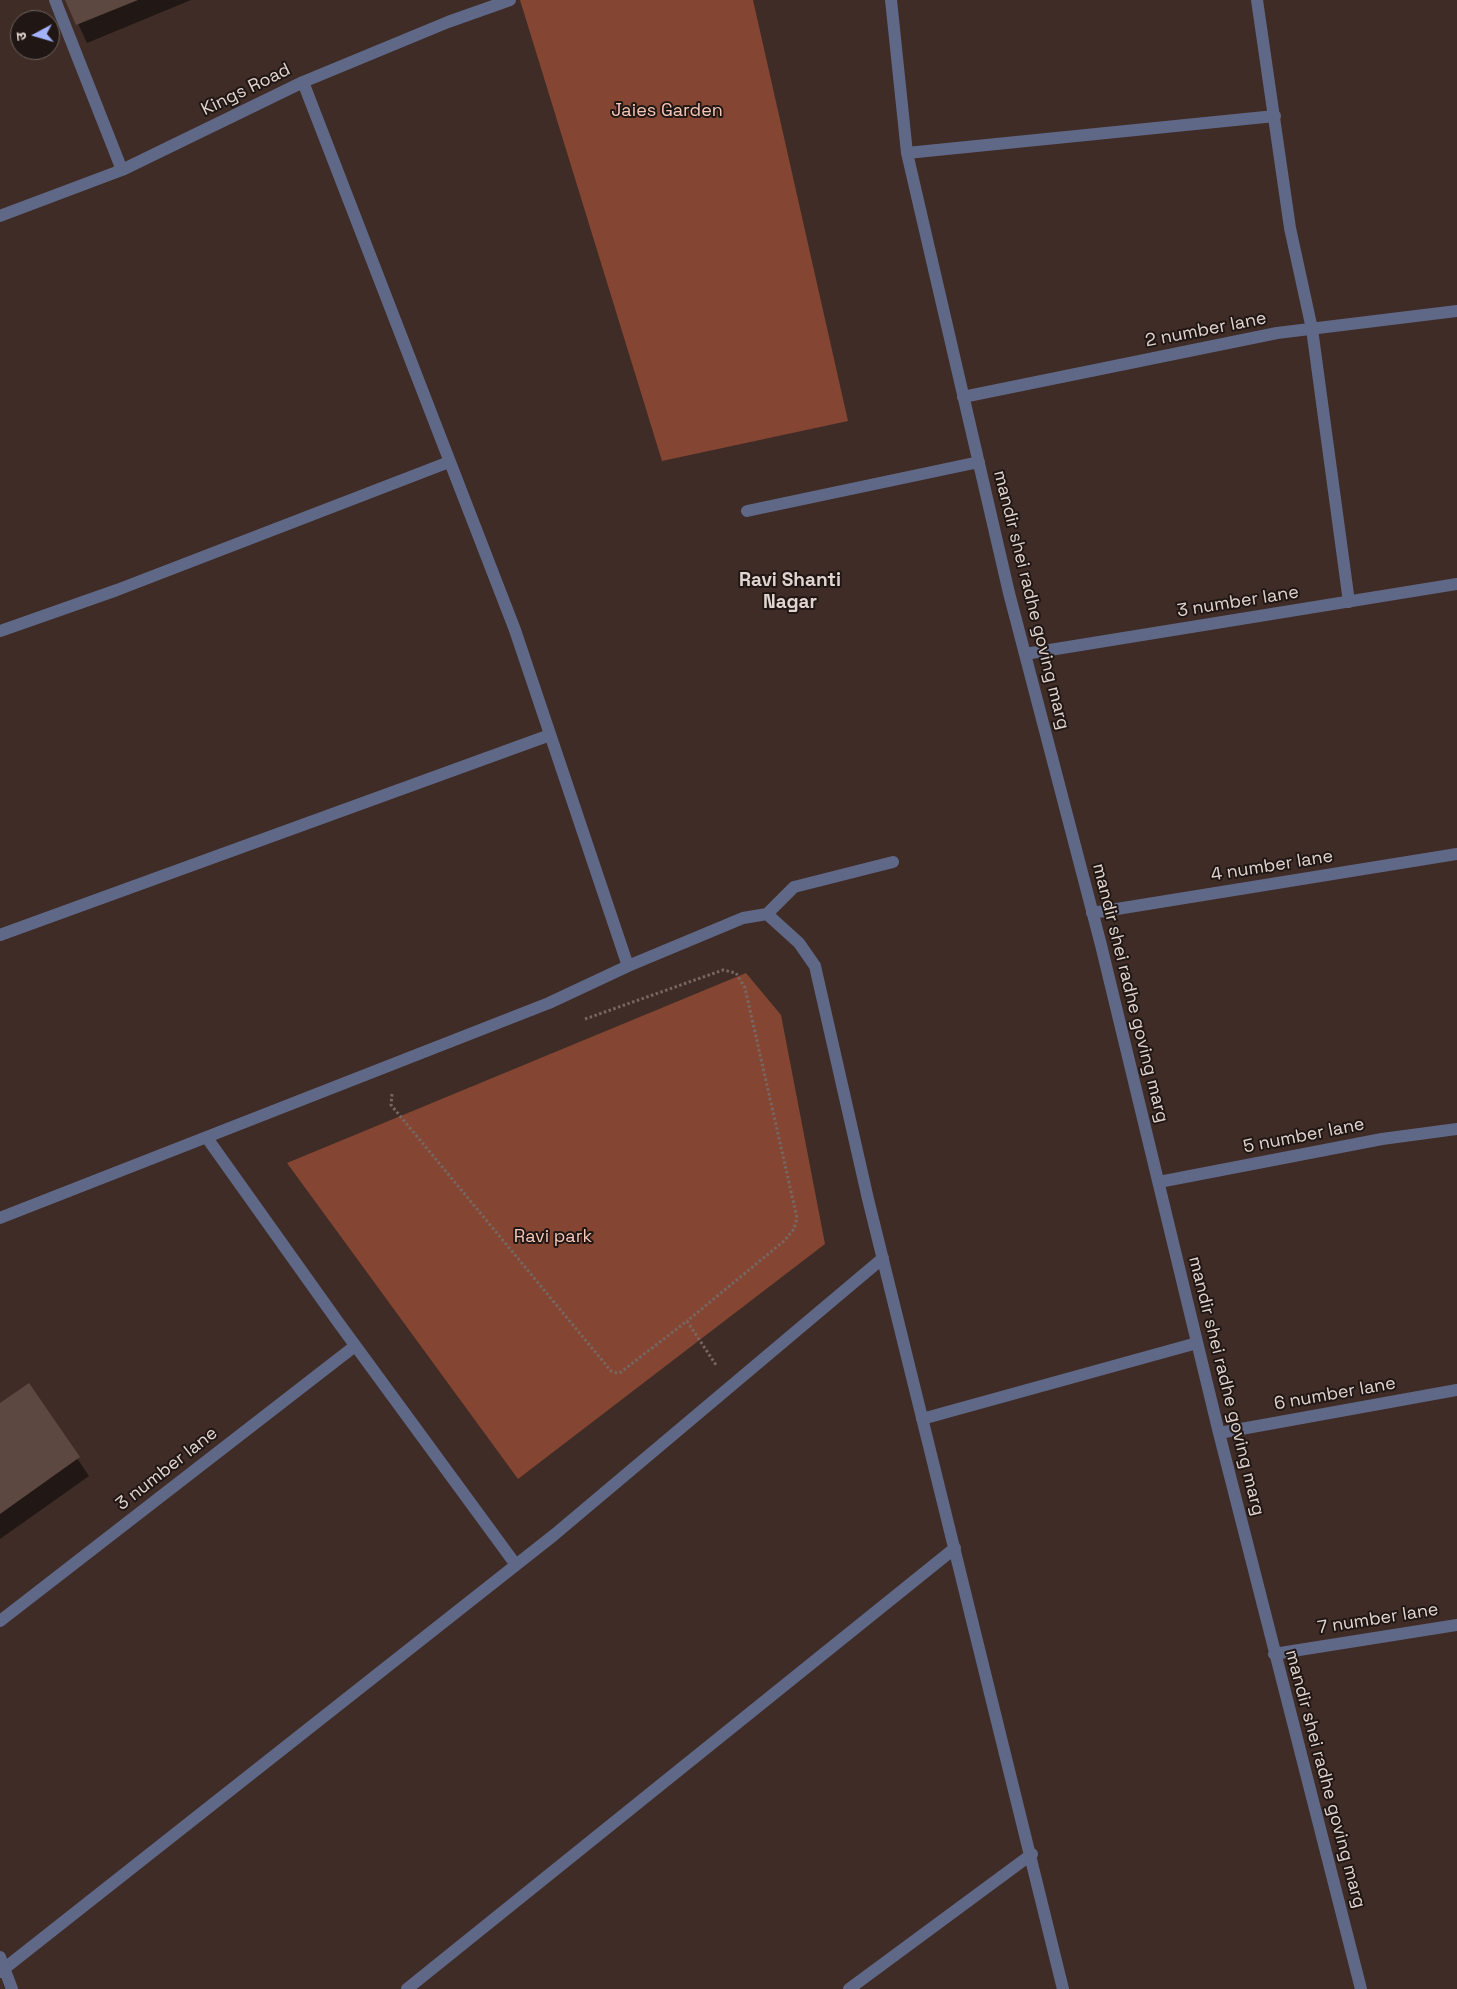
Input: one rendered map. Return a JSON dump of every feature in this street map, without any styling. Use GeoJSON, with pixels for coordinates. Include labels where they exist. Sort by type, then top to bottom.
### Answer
{"type":"FeatureCollection","features":[{"type":"Feature","properties":{"kind":"street"},"geometry":{"type":"LineString","coordinates":[[55,0],[122,170]]}},
{"type":"Feature","properties":{"kind":"street","name":"Kings Road"},"geometry":{"type":"LineString","coordinates":[[0,216],[122,170],[304,82],[448,22],[510,0]]}},
{"type":"Feature","properties":{"kind":"street","name":"mandir shei radhe goving marg"},"geometry":{"type":"LineString","coordinates":[[891,0],[907,153],[979,462],[1274,1654],[1361,1989]]}},
{"type":"Feature","properties":{"kind":"street"},"geometry":{"type":"LineString","coordinates":[[1257,0],[1290,228],[1312,329],[1349,602]]}},
{"type":"Feature","properties":{"kind":"street"},"geometry":{"type":"LineString","coordinates":[[304,82],[515,630],[628,966]]}},
{"type":"Feature","properties":{"kind":"street"},"geometry":{"type":"LineString","coordinates":[[907,153],[1275,116]]}},
{"type":"Feature","properties":{"kind":"street","name":"2 number lane"},"geometry":{"type":"LineString","coordinates":[[964,397],[1277,333],[1457,310]]}},
{"type":"Feature","properties":{"kind":"street"},"geometry":{"type":"LineString","coordinates":[[0,631],[117,590],[449,462]]}},
{"type":"Feature","properties":{"kind":"street"},"geometry":{"type":"LineString","coordinates":[[747,511],[979,462]]}},
{"type":"Feature","properties":{"kind":"street","name":"3 number lane"},"geometry":{"type":"LineString","coordinates":[[1025,654],[1457,584]]}},
{"type":"Feature","properties":{"kind":"street"},"geometry":{"type":"LineString","coordinates":[[0,934],[550,736]]}},
{"type":"Feature","properties":{"kind":"street","name":"4 number lane"},"geometry":{"type":"LineString","coordinates":[[1092,913],[1457,854]]}},
{"type":"Feature","properties":{"kind":"street"},"geometry":{"type":"LineString","coordinates":[[0,1218],[549,1003],[628,966],[743,918],[766,914],[794,887],[893,862]]}},
{"type":"Feature","properties":{"kind":"street"},"geometry":{"type":"LineString","coordinates":[[766,914],[799,943],[814,966],[882,1258],[1032,1854],[1063,1989]]}},
{"type":"Feature","properties":{"kind":"street","name":"5 number lane"},"geometry":{"type":"LineString","coordinates":[[1158,1182],[1382,1138],[1457,1129]]}},
{"type":"Feature","properties":{"kind":"street"},"geometry":{"type":"LineString","coordinates":[[207,1138],[355,1346],[516,1565]]}},
{"type":"Feature","properties":{"kind":"street"},"geometry":{"type":"LineString","coordinates":[[12,1989],[2,1966],[516,1565],[882,1258]]}},
{"type":"Feature","properties":{"kind":"street"},"geometry":{"type":"LineString","coordinates":[[922,1419],[1197,1343]]}},
{"type":"Feature","properties":{"kind":"street","name":"3 number lane"},"geometry":{"type":"LineString","coordinates":[[0,1622],[355,1346]]}},
{"type":"Feature","properties":{"kind":"street","name":"6 number lane"},"geometry":{"type":"LineString","coordinates":[[1219,1433],[1457,1390]]}},
{"type":"Feature","properties":{"kind":"street"},"geometry":{"type":"LineString","coordinates":[[407,1989],[956,1548]]}},
{"type":"Feature","properties":{"kind":"street","name":"7 number lane"},"geometry":{"type":"LineString","coordinates":[[1274,1654],[1457,1624]]}},
{"type":"Feature","properties":{"kind":"street"},"geometry":{"type":"LineString","coordinates":[[848,1989],[1032,1854]]}},
{"type":"Feature","properties":{"kind":"path"},"geometry":{"type":"LineString","coordinates":[[396,1088],[390,1096],[391,1105],[611,1371],[621,1372],[687,1321],[784,1241],[796,1224],[796,1218],[745,988],[736,973],[729,970],[717,971],[580,1020]]}},
{"type":"Feature","properties":{"kind":"path"},"geometry":{"type":"LineString","coordinates":[[687,1321],[730,1387]]}},
{"type":"Feature","properties":{"kind":"green space","name":"Jaies Garden"},"geometry":{"type":"Polygon","coordinates":[[[520,0],[753,0],[848,421],[662,461],[520,0]]]}},
{"type":"Feature","properties":{"kind":"green space","name":"Ravi park"},"geometry":{"type":"Polygon","coordinates":[[[746,973],[781,1015],[825,1244],[518,1479],[287,1163],[746,973]]]}},
{"type":"Feature","properties":{"kind":"building"},"geometry":{"type":"Polygon","coordinates":[[[65,0],[138,0],[76,25],[65,0]]]}},
{"type":"Feature","properties":{"kind":"building"},"geometry":{"type":"Polygon","coordinates":[[[29,1383],[80,1457],[0,1514],[0,1403],[29,1383]]]}},
{"type":"Feature","properties":{"kind":"district","name":"Ravi Shanti Nagar"},"geometry":{"type":"Point","coordinates":[790,592]}}]}
